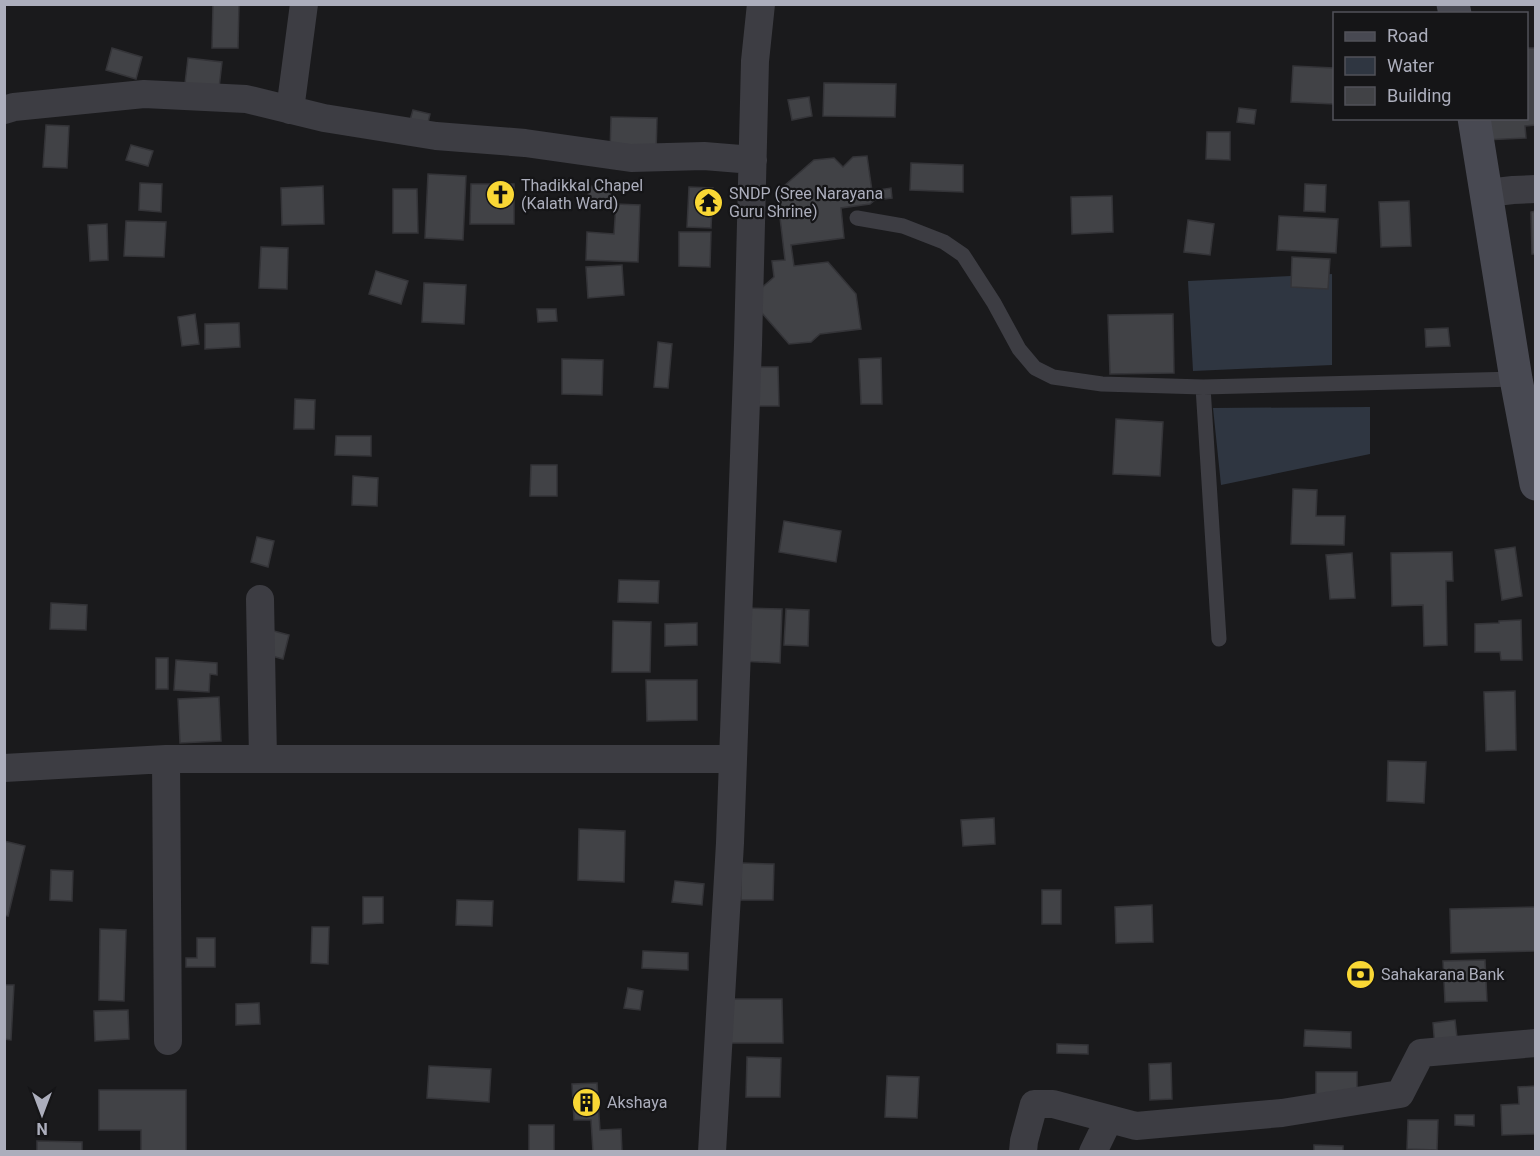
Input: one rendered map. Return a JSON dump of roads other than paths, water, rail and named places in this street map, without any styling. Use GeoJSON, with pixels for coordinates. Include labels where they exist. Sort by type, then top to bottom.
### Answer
{"type":"FeatureCollection","features":[{"type":"Feature","properties":{"kind":"main road"},"geometry":{"type":"LineString","coordinates":[[1473,120],[1526,379],[1536,484]]}},
{"type":"Feature","properties":{"kind":"street"},"geometry":{"type":"LineString","coordinates":[[290,110],[304,4]]}},
{"type":"Feature","properties":{"kind":"street"},"geometry":{"type":"LineString","coordinates":[[712,1152],[734,759],[755,61],[761,4]]}},
{"type":"Feature","properties":{"kind":"street"},"geometry":{"type":"LineString","coordinates":[[4,110],[14,107],[144,94],[246,99],[324,118],[436,136],[525,142],[630,158],[704,156],[753,160]]}},
{"type":"Feature","properties":{"kind":"street"},"geometry":{"type":"LineString","coordinates":[[1487,193],[1536,189]]}},
{"type":"Feature","properties":{"kind":"street"},"geometry":{"type":"LineString","coordinates":[[260,599],[263,759]]}},
{"type":"Feature","properties":{"kind":"street"},"geometry":{"type":"LineString","coordinates":[[4,768],[165,759],[734,759]]}},
{"type":"Feature","properties":{"kind":"street"},"geometry":{"type":"LineString","coordinates":[[165,759],[168,1041]]}},
{"type":"Feature","properties":{"kind":"street"},"geometry":{"type":"LineString","coordinates":[[1023,1152],[1034,1104],[1053,1104],[1136,1126],[1282,1113],[1400,1094],[1421,1053],[1536,1042]]}},
{"type":"Feature","properties":{"kind":"street"},"geometry":{"type":"LineString","coordinates":[[1093,1152],[1109,1119]]}},
{"type":"Feature","properties":{"kind":"lane"},"geometry":{"type":"LineString","coordinates":[[857,218],[903,226],[944,242],[963,255],[994,303],[1019,349],[1035,368],[1053,377],[1102,384],[1203,387],[1526,379]]}},
{"type":"Feature","properties":{"kind":"lane"},"geometry":{"type":"LineString","coordinates":[[1203,387],[1219,639]]}},
{"type":"Feature","properties":{"kind":"water"},"geometry":{"type":"Polygon","coordinates":[[[1332,274],[1332,365],[1193,371],[1188,281],[1332,274]]]}},
{"type":"Feature","properties":{"kind":"water"},"geometry":{"type":"Polygon","coordinates":[[[1370,407],[1370,454],[1221,485],[1213,408],[1370,407]]]}},
{"type":"Feature","properties":{"kind":"place","name":"Thadikkal Chapel (Kalath Ward)"},"geometry":{"type":"Point","coordinates":[500,194]}},
{"type":"Feature","properties":{"kind":"place","name":"SNDP (Sree Narayana Guru Shrine)"},"geometry":{"type":"Point","coordinates":[708,202]}},
{"type":"Feature","properties":{"kind":"place","name":"Sahakarana Bank"},"geometry":{"type":"Point","coordinates":[1360,974]}},
{"type":"Feature","properties":{"kind":"place","name":"Akshaya"},"geometry":{"type":"Point","coordinates":[586,1102]}}]}
